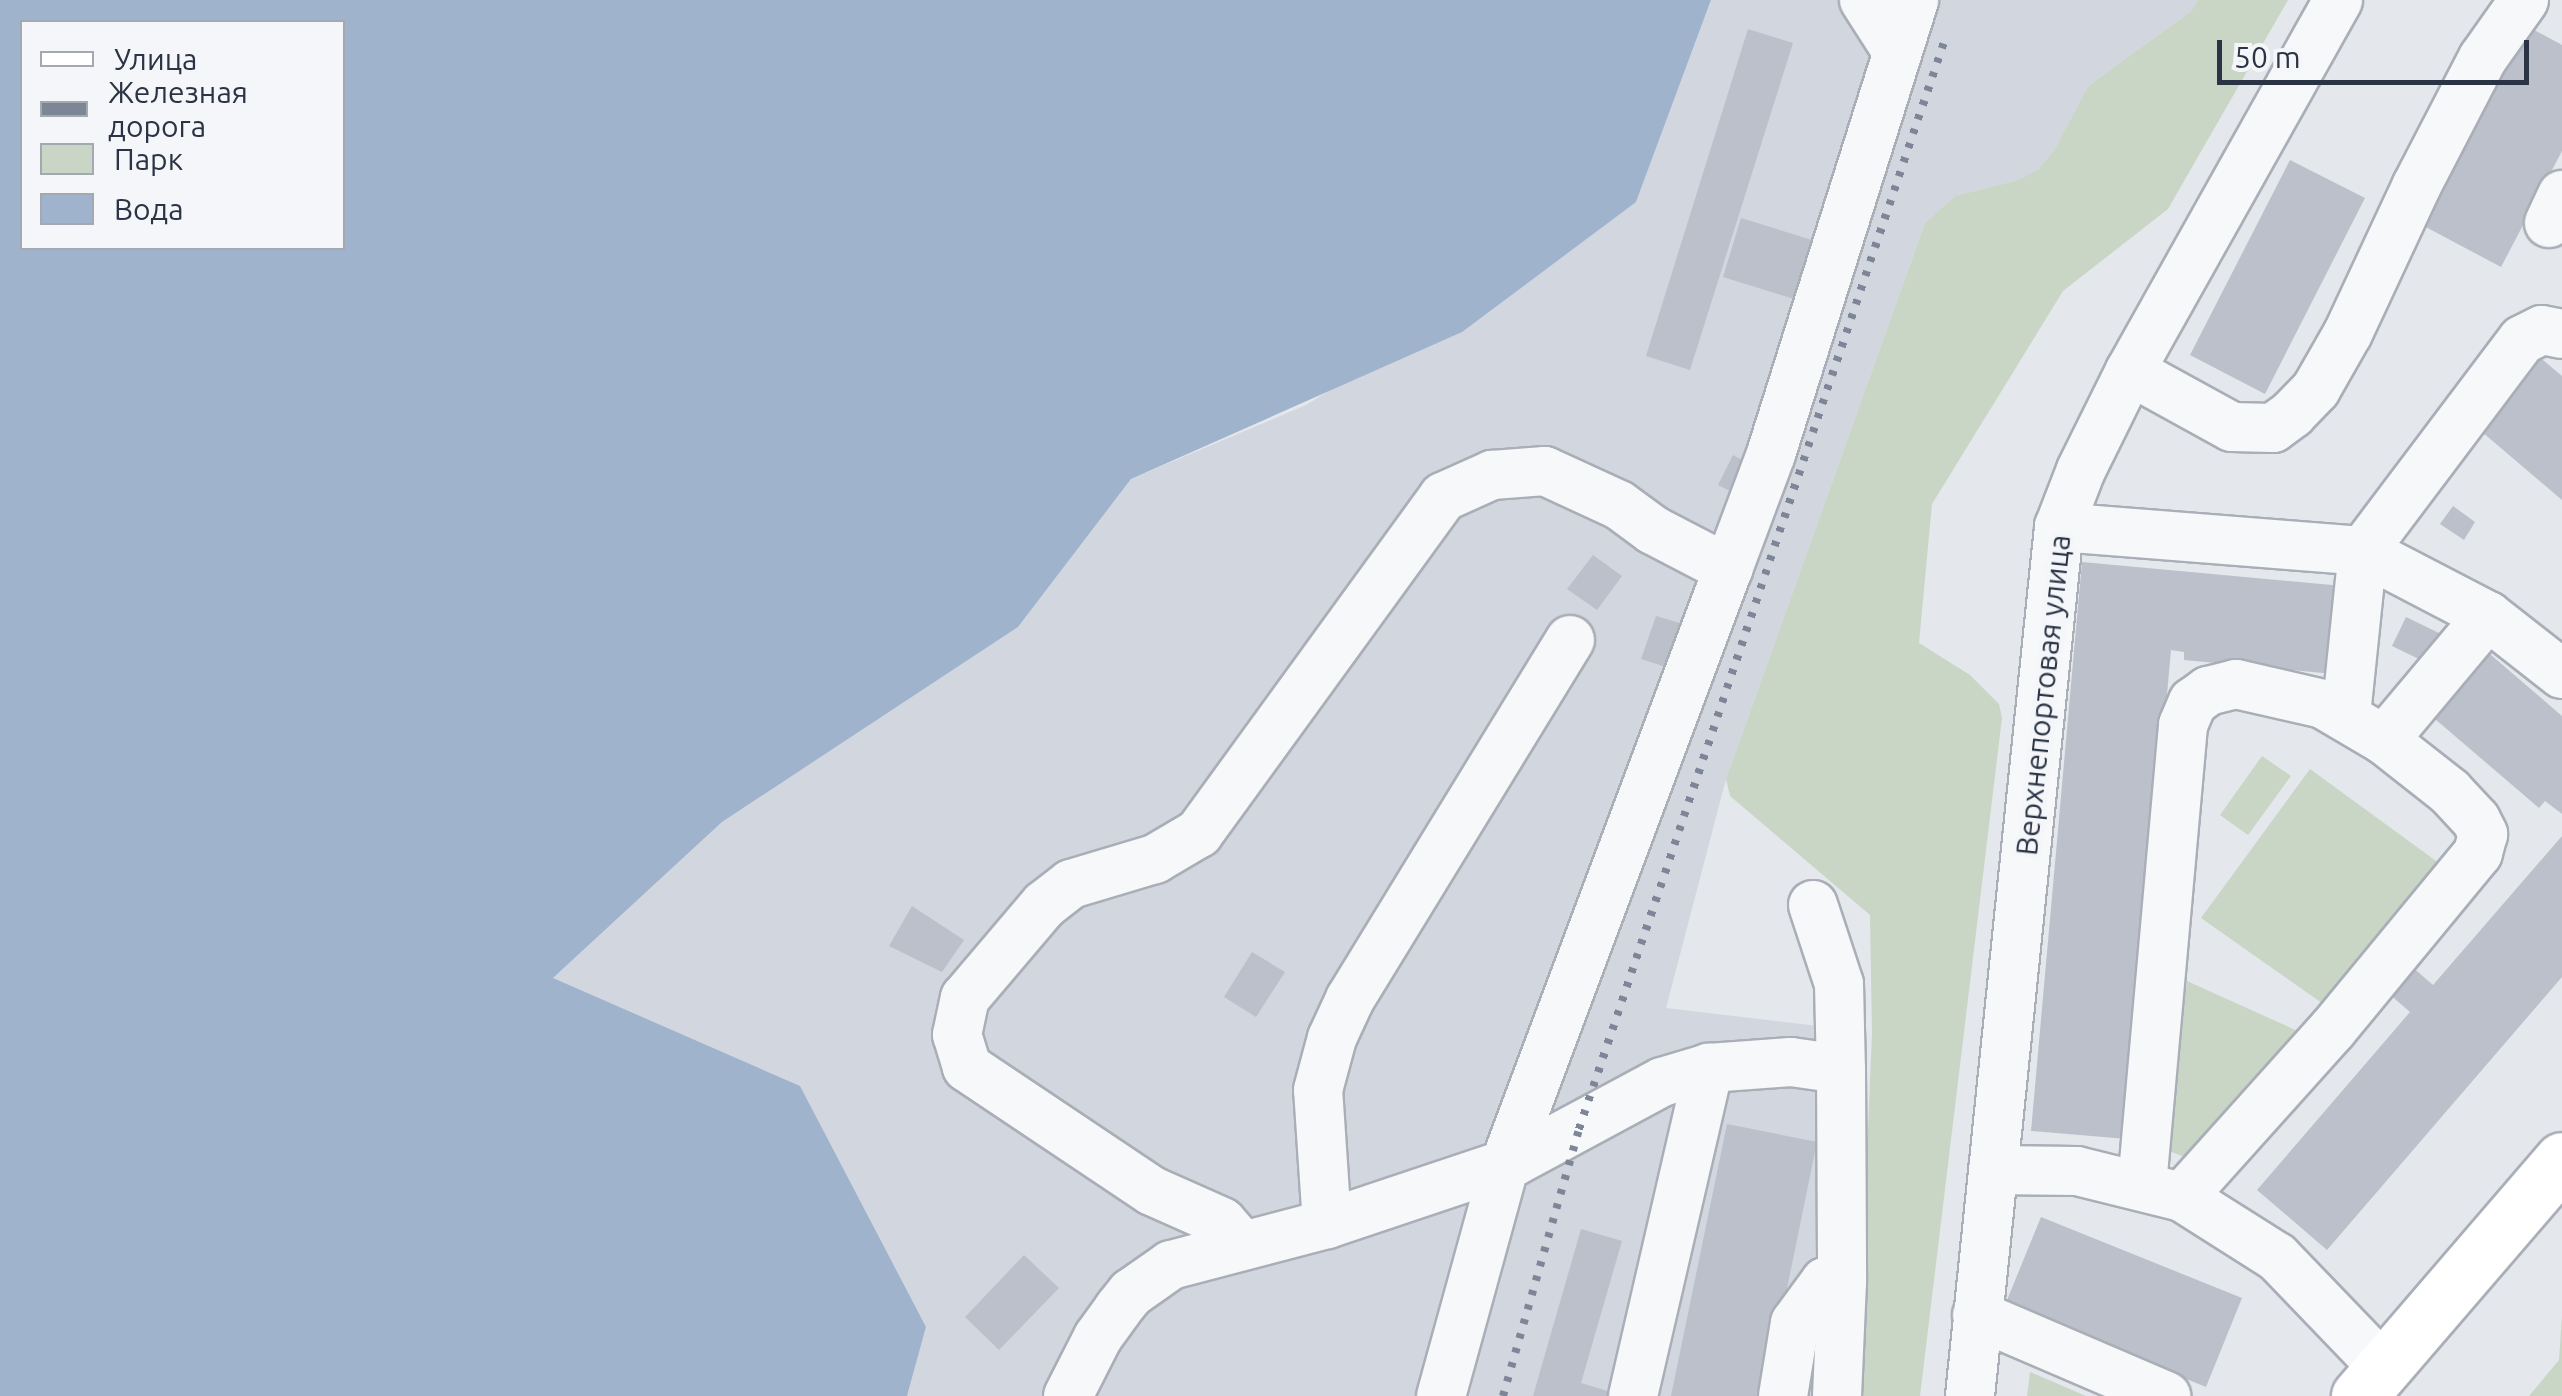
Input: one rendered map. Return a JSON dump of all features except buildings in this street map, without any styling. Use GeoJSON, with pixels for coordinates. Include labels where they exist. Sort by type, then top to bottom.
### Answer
{"type":"FeatureCollection","features":[{"type":"Feature","properties":{"kind":"main road"},"geometry":{"type":"LineString","coordinates":[[2371,1382],[2562,1160]]}},
{"type":"Feature","properties":{"kind":"lane"},"geometry":{"type":"LineString","coordinates":[[1864,0],[1896,50]]}},
{"type":"Feature","properties":{"kind":"lane"},"geometry":{"type":"LineString","coordinates":[[1441,1396],[1504,1164],[1771,454],[1914,0]]}},
{"type":"Feature","properties":{"kind":"lane","name":"Верхнепортовая улица"},"geometry":{"type":"LineString","coordinates":[[1970,1396],[2059,527],[2081,470],[2130,371],[2338,0]]}},
{"type":"Feature","properties":{"kind":"lane"},"geometry":{"type":"LineString","coordinates":[[2130,371],[2232,428],[2273,428],[2292,414],[2316,389],[2348,333],[2416,186],[2483,58],[2524,0]]}},
{"type":"Feature","properties":{"kind":"lane"},"geometry":{"type":"LineString","coordinates":[[2365,728],[2363,551],[2522,340],[2542,330],[2562,334]]}},
{"type":"Feature","properties":{"kind":"lane"},"geometry":{"type":"LineString","coordinates":[[1241,1244],[1222,1222],[1152,1191],[967,1067],[957,1034],[965,998],[1044,905],[1071,884],[1154,860],[1199,833],[1443,497],[1492,475],[1545,471],[1619,505],[1653,530],[1728,569]]}},
{"type":"Feature","properties":{"kind":"lane"},"geometry":{"type":"LineString","coordinates":[[2059,527],[2363,551],[2488,616],[2562,674]]}},
{"type":"Feature","properties":{"kind":"lane"},"geometry":{"type":"LineString","coordinates":[[2365,728],[2488,616]]}},
{"type":"Feature","properties":{"kind":"lane"},"geometry":{"type":"LineString","coordinates":[[1327,1224],[1318,1090],[1332,1038],[1350,998],[1570,640]]}},
{"type":"Feature","properties":{"kind":"lane"},"geometry":{"type":"LineString","coordinates":[[2236,684],[2323,704],[2365,728],[2476,820],[2482,834],[2478,852],[2332,1030],[2162,1191],[2183,725],[2194,702],[2208,691],[2236,684]]}},
{"type":"Feature","properties":{"kind":"lane"},"geometry":{"type":"LineString","coordinates":[[1813,905],[1839,984],[1842,1282],[1836,1396]]}},
{"type":"Feature","properties":{"kind":"lane"},"geometry":{"type":"LineString","coordinates":[[1068,1396],[1098,1337],[1131,1294],[1171,1265],[1327,1224],[1504,1164],[1560,1140],[1662,1082],[1709,1068],[1791,1062],[1841,1069]]}},
{"type":"Feature","properties":{"kind":"lane"},"geometry":{"type":"LineString","coordinates":[[1633,1396],[1709,1068]]}},
{"type":"Feature","properties":{"kind":"lane"},"geometry":{"type":"LineString","coordinates":[[1992,1170],[2077,1171],[2162,1191],[2277,1257],[2371,1382]]}},
{"type":"Feature","properties":{"kind":"lane"},"geometry":{"type":"LineString","coordinates":[[1783,1396],[1795,1323],[1825,1282],[1842,1282]]}},
{"type":"Feature","properties":{"kind":"lane"},"geometry":{"type":"LineString","coordinates":[[1977,1315],[2166,1396]]}},
{"type":"Feature","properties":{"kind":"shaded area"},"geometry":{"type":"Polygon","coordinates":[[[1711,0],[2198,0],[2190,12],[2088,86],[2056,147],[2039,169],[2018,180],[1957,196],[1925,223],[1726,779],[1666,1008],[1818,1026],[1828,1396],[907,1396],[926,1327],[552,979],[722,822],[1018,627],[1131,479],[1306,405],[1636,202],[1711,0]]]}},
{"type":"Feature","properties":{"kind":"green space"},"geometry":{"type":"Polygon","coordinates":[[[2198,0],[2288,0],[2168,209],[2063,291],[1932,504],[1919,643],[1970,675],[1999,704],[2002,718],[1920,1396],[1857,1396],[1872,1033],[1870,915],[1730,796],[1726,779],[1925,223],[1956,196],[2018,180],[2039,169],[2056,147],[2088,86],[2190,12],[2198,0]]]}},
{"type":"Feature","properties":{"kind":"green space"},"geometry":{"type":"Polygon","coordinates":[[[2262,756],[2291,776],[2248,835],[2220,815],[2262,756]]]}},
{"type":"Feature","properties":{"kind":"green space"},"geometry":{"type":"Polygon","coordinates":[[[2310,769],[2443,866],[2329,1008],[2201,918],[2310,769]]]}},
{"type":"Feature","properties":{"kind":"green space"},"geometry":{"type":"Polygon","coordinates":[[[2187,981],[2300,1032],[2195,1161],[2164,1149],[2187,981]]]}},
{"type":"Feature","properties":{"kind":"green space"},"geometry":{"type":"Polygon","coordinates":[[[2562,1315],[2562,1396],[2529,1396],[2559,1360],[2562,1315]]]}},
{"type":"Feature","properties":{"kind":"green space"},"geometry":{"type":"Polygon","coordinates":[[[2030,1372],[2086,1396],[2027,1396],[2030,1372]]]}},
{"type":"Feature","properties":{"kind":"water"},"geometry":{"type":"Polygon","coordinates":[[[0,0],[1711,0],[1636,202],[1462,332],[1131,479],[1018,627],[722,822],[553,978],[800,1086],[926,1327],[907,1396],[0,1396],[0,0]]]}},
{"type":"Feature","properties":{"kind":"railway"},"geometry":{"type":"LineString","coordinates":[[1503,1396],[1579,1129],[1945,39]]}}]}
